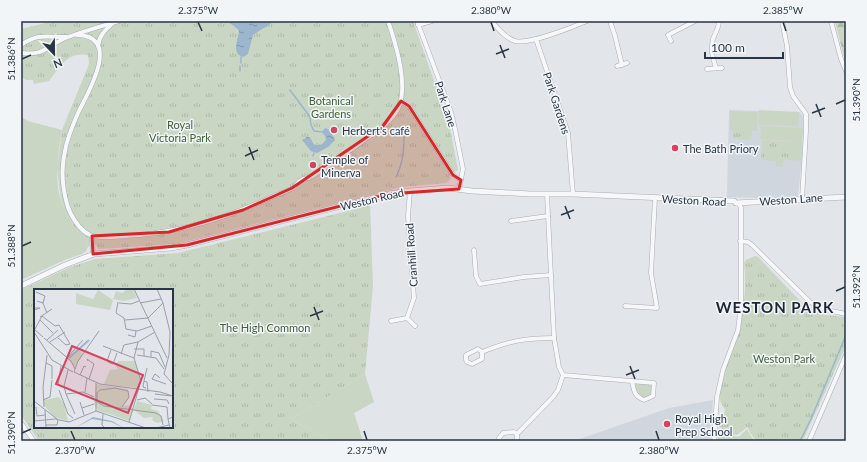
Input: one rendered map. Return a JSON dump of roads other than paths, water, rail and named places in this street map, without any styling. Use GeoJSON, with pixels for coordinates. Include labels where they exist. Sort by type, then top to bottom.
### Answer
{"type":"FeatureCollection","features":[{"type":"Feature","properties":{"kind":"street"},"geometry":{"type":"LineString","coordinates":[[21,45],[34,37],[42,35],[68,37],[118,21]]}},
{"type":"Feature","properties":{"kind":"street"},"geometry":{"type":"LineString","coordinates":[[98,46],[98,42],[105,30],[118,21]]}},
{"type":"Feature","properties":{"kind":"street"},"geometry":{"type":"LineString","coordinates":[[77,35],[88,37],[98,46],[100,52],[99,67],[94,83],[71,130],[65,150],[62,175],[63,188],[68,209],[80,226],[92,236],[110,237],[169,232],[244,210],[292,188],[302,180],[310,177],[343,156],[383,126],[392,118],[397,110],[401,101],[403,88],[402,77],[388,21]]}},
{"type":"Feature","properties":{"kind":"street"},"geometry":{"type":"LineString","coordinates":[[417,23],[432,21]]}},
{"type":"Feature","properties":{"kind":"street"},"geometry":{"type":"LineString","coordinates":[[490,21],[508,38],[516,42],[536,39],[557,33],[587,21]]}},
{"type":"Feature","properties":{"kind":"street"},"geometry":{"type":"LineString","coordinates":[[574,21],[576,26]]}},
{"type":"Feature","properties":{"kind":"street"},"geometry":{"type":"LineString","coordinates":[[610,21],[625,64],[617,66]]}},
{"type":"Feature","properties":{"kind":"street"},"geometry":{"type":"LineString","coordinates":[[671,41],[668,35],[696,21]]}},
{"type":"Feature","properties":{"kind":"street"},"geometry":{"type":"LineString","coordinates":[[716,68],[712,45],[719,26],[719,21]]}},
{"type":"Feature","properties":{"kind":"street"},"geometry":{"type":"LineString","coordinates":[[782,21],[787,46],[790,87],[793,96],[806,114],[802,199]]}},
{"type":"Feature","properties":{"kind":"street"},"geometry":{"type":"LineString","coordinates":[[831,21],[841,59],[846,71]]}},
{"type":"Feature","properties":{"kind":"street","name":"Park Lane"},"geometry":{"type":"LineString","coordinates":[[417,23],[451,112],[462,169],[459,189]]}},
{"type":"Feature","properties":{"kind":"street"},"geometry":{"type":"LineString","coordinates":[[21,53],[41,53],[68,37]]}},
{"type":"Feature","properties":{"kind":"street","name":"Park Gardens"},"geometry":{"type":"LineString","coordinates":[[536,39],[568,133],[574,194]]}},
{"type":"Feature","properties":{"kind":"street"},"geometry":{"type":"LineString","coordinates":[[707,69],[722,68]]}},
{"type":"Feature","properties":{"kind":"street"},"geometry":{"type":"LineString","coordinates":[[401,101],[409,106],[453,175],[461,180]]}},
{"type":"Feature","properties":{"kind":"street","name":"Weston Road"},"geometry":{"type":"LineString","coordinates":[[21,286],[65,265],[93,254],[187,246],[388,194],[410,190],[459,189],[472,191],[574,194],[735,202]]}},
{"type":"Feature","properties":{"kind":"street","name":"Cranhill Road"},"geometry":{"type":"LineString","coordinates":[[407,318],[414,298],[408,216],[410,190]]}},
{"type":"Feature","properties":{"kind":"street"},"geometry":{"type":"LineString","coordinates":[[517,441],[517,434],[558,390],[563,375],[559,367],[554,338],[547,194]]}},
{"type":"Feature","properties":{"kind":"street","name":"Weston Lane"},"geometry":{"type":"LineString","coordinates":[[735,202],[846,197]]}},
{"type":"Feature","properties":{"kind":"street"},"geometry":{"type":"LineString","coordinates":[[626,306],[657,308],[651,273],[655,198]]}},
{"type":"Feature","properties":{"kind":"street"},"geometry":{"type":"LineString","coordinates":[[714,441],[717,397],[723,370],[738,330],[741,306],[741,208],[739,204],[735,202]]}},
{"type":"Feature","properties":{"kind":"street"},"geometry":{"type":"LineString","coordinates":[[511,221],[548,216]]}},
{"type":"Feature","properties":{"kind":"street"},"geometry":{"type":"LineString","coordinates":[[92,236],[93,254]]}},
{"type":"Feature","properties":{"kind":"street"},"geometry":{"type":"LineString","coordinates":[[740,241],[748,242],[752,245],[810,302],[827,310],[846,314]]}},
{"type":"Feature","properties":{"kind":"street"},"geometry":{"type":"LineString","coordinates":[[474,250],[476,276],[480,286],[524,277],[551,275]]}},
{"type":"Feature","properties":{"kind":"street"},"geometry":{"type":"LineString","coordinates":[[391,321],[407,318],[415,326]]}},
{"type":"Feature","properties":{"kind":"street"},"geometry":{"type":"LineString","coordinates":[[482,352],[504,343],[526,339],[554,338]]}},
{"type":"Feature","properties":{"kind":"street"},"geometry":{"type":"LineString","coordinates":[[809,441],[846,355]]}},
{"type":"Feature","properties":{"kind":"street"},"geometry":{"type":"LineString","coordinates":[[563,375],[632,381],[654,383],[655,391],[653,396],[644,400],[638,398],[634,393],[632,381]]}},
{"type":"Feature","properties":{"kind":"street"},"geometry":{"type":"LineString","coordinates":[[21,423],[34,441]]}},
{"type":"Feature","properties":{"kind":"street"},"geometry":{"type":"LineString","coordinates":[[500,441],[499,438],[503,433],[514,432],[517,434]]}},
{"type":"Feature","properties":{"kind":"water"},"geometry":{"type":"Polygon","coordinates":[[[227,21],[235,23],[240,21],[275,21],[253,35],[248,54],[243,57],[237,53],[236,49],[239,31],[227,21]]]}},
{"type":"Feature","properties":{"kind":"water"},"geometry":{"type":"Polygon","coordinates":[[[325,128],[330,130],[335,140],[328,147],[317,153],[311,151],[302,140],[310,137],[314,145],[321,145],[326,140],[322,132],[325,128]]]}},
{"type":"Feature","properties":{"kind":"waterway"},"geometry":{"type":"LineString","coordinates":[[241,57],[241,63]]}},
{"type":"Feature","properties":{"kind":"waterway"},"geometry":{"type":"LineString","coordinates":[[240,66],[240,71]]}},
{"type":"Feature","properties":{"kind":"waterway"},"geometry":{"type":"LineString","coordinates":[[290,90],[310,117],[311,125],[314,131],[322,132]]}},
{"type":"Feature","properties":{"kind":"waterway"},"geometry":{"type":"LineString","coordinates":[[396,177],[402,160],[404,130]]}},
{"type":"Feature","properties":{"kind":"waterway"},"geometry":{"type":"LineString","coordinates":[[800,441],[811,419],[846,335]]}},
{"type":"Feature","properties":{"kind":"place","name":"Herbert's café"},"geometry":{"type":"Point","coordinates":[334,130]}},
{"type":"Feature","properties":{"kind":"place","name":"The Bath Priory"},"geometry":{"type":"Point","coordinates":[675,148]}},
{"type":"Feature","properties":{"kind":"place","name":"Temple of Minerva"},"geometry":{"type":"Point","coordinates":[313,165]}},
{"type":"Feature","properties":{"kind":"place","name":"Royal High Prep School"},"geometry":{"type":"Point","coordinates":[667,424]}},
{"type":"Feature","properties":{"kind":"district","name":"WESTON PARK"},"geometry":{"type":"Point","coordinates":[775,307]}},
{"type":"Feature","properties":{"kind":"park label","name":"Botanical Gardens"},"geometry":{"type":"Point","coordinates":[331,106]}},
{"type":"Feature","properties":{"kind":"park label","name":"Royal Victoria Park"},"geometry":{"type":"Point","coordinates":[180,130]}},
{"type":"Feature","properties":{"kind":"park label","name":"The High Common"},"geometry":{"type":"Point","coordinates":[265,327]}},
{"type":"Feature","properties":{"kind":"park label","name":"Weston Park"},"geometry":{"type":"Point","coordinates":[784,358]}}]}
